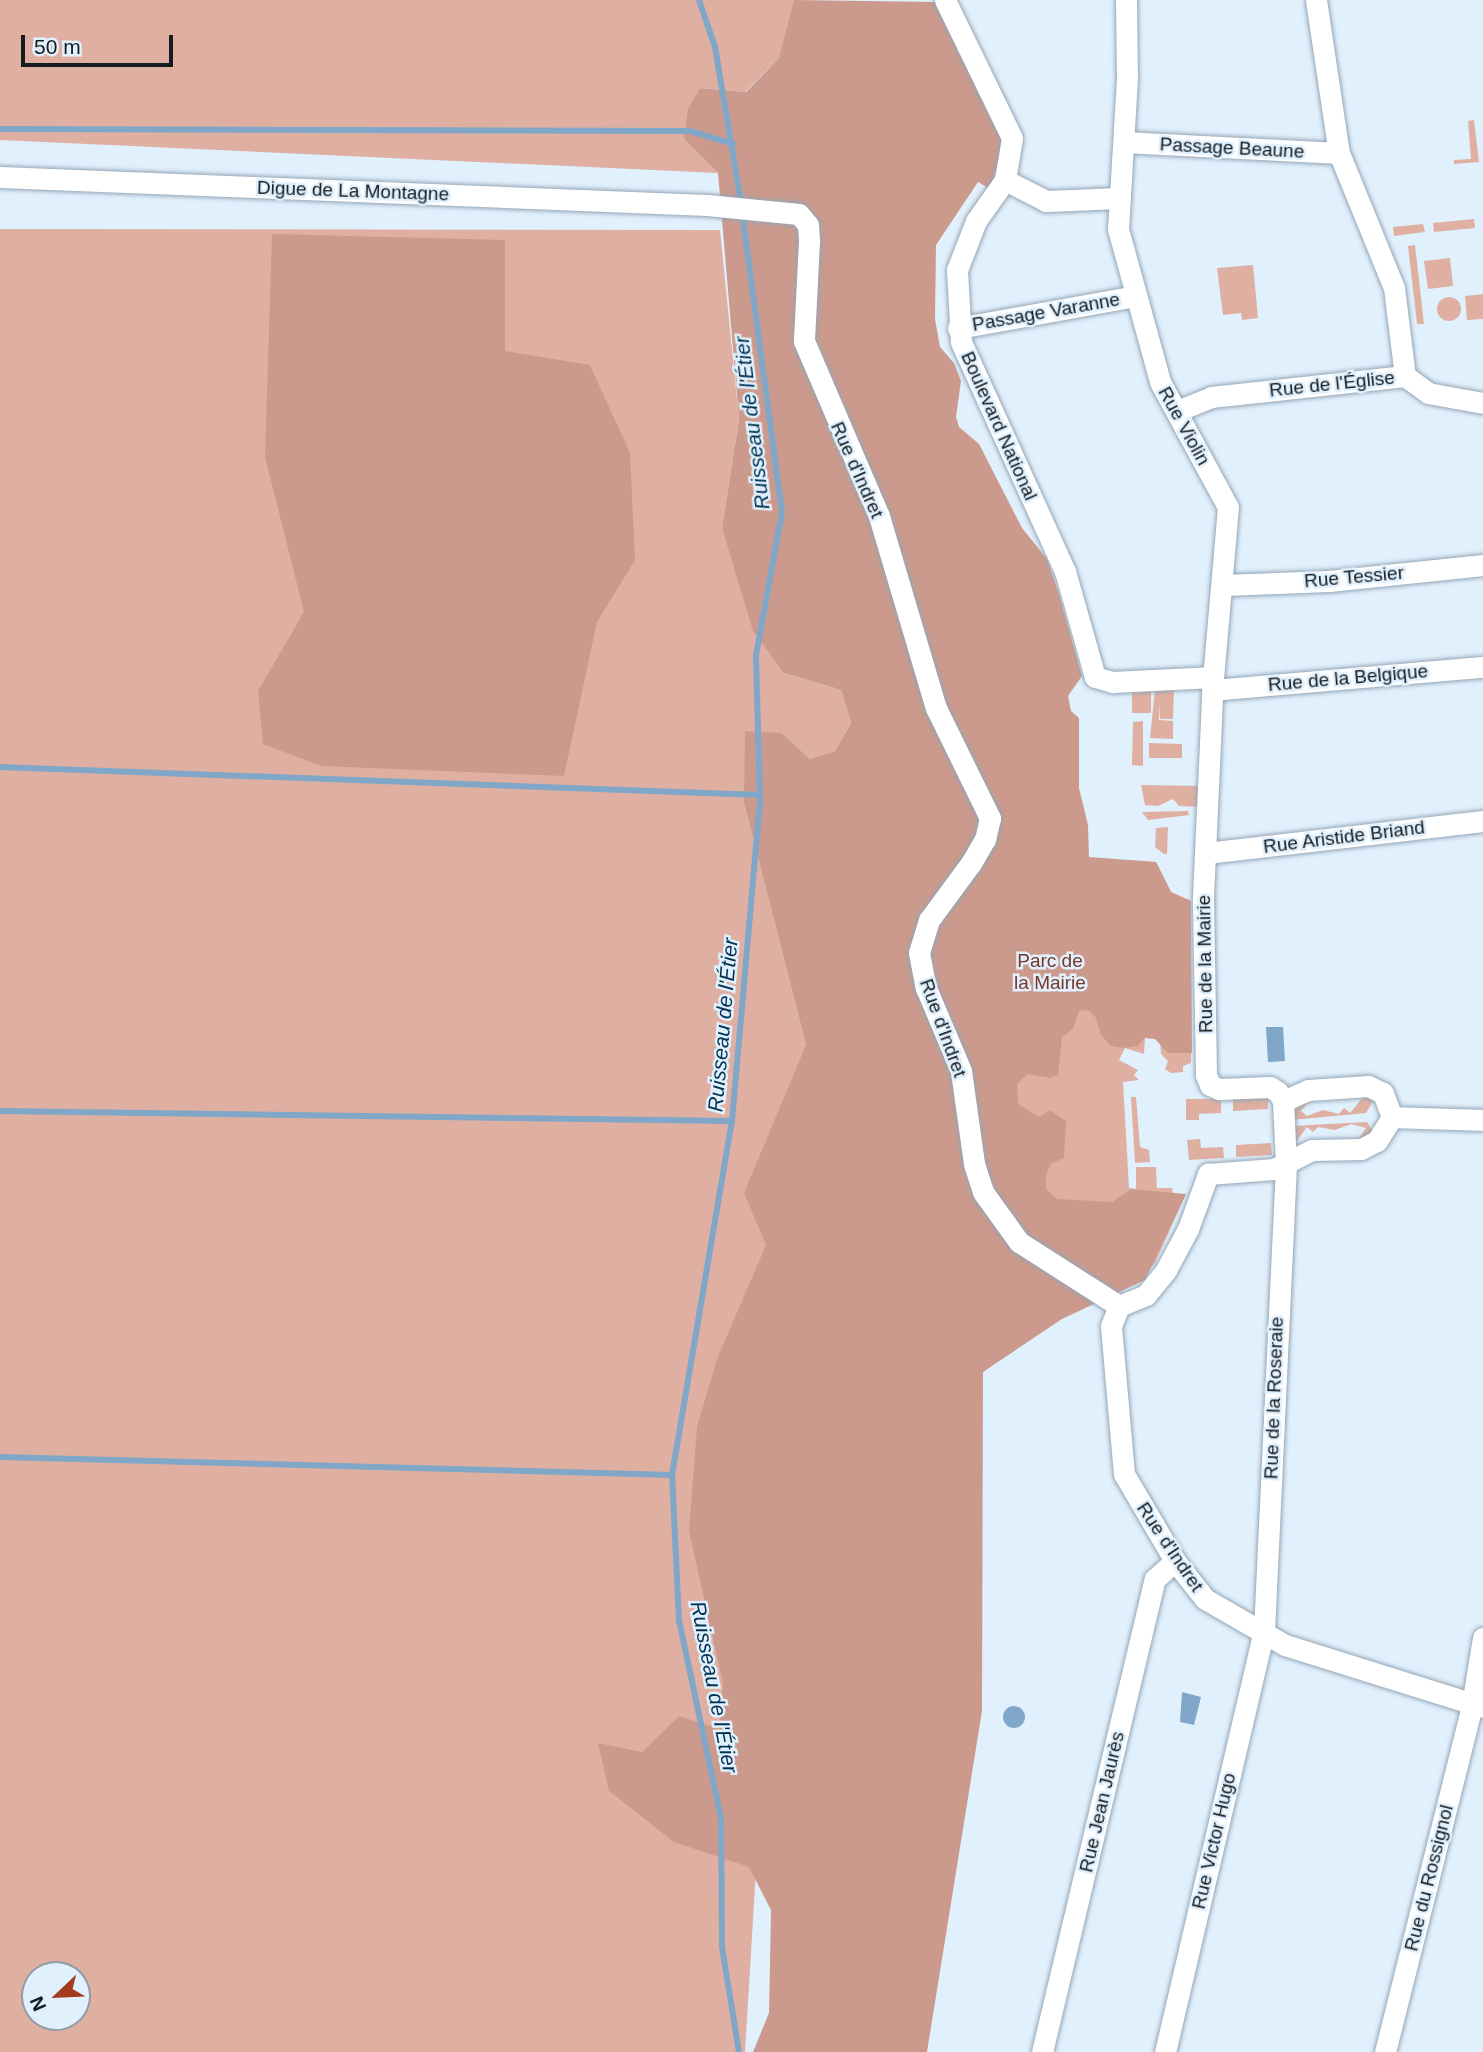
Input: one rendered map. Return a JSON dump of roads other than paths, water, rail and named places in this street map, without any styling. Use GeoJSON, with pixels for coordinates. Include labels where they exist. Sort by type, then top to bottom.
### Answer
{"type":"FeatureCollection","features":[{"type":"Feature","properties":{"kind":"street"},"geometry":{"type":"LineString","coordinates":[[945,0],[959,34],[1012,138],[1005,180],[1045,201],[1120,198]]}},
{"type":"Feature","properties":{"kind":"street","name":"Rue Violin"},"geometry":{"type":"LineString","coordinates":[[1126,0],[1124,142],[1118,229],[1160,382],[1228,506],[1224,585],[1213,683],[1206,853]]}},
{"type":"Feature","properties":{"kind":"street"},"geometry":{"type":"LineString","coordinates":[[1316,0],[1339,153],[1394,288],[1405,376]]}},
{"type":"Feature","properties":{"kind":"street","name":"Passage Beaune"},"geometry":{"type":"LineString","coordinates":[[1124,142],[1339,153]]}},
{"type":"Feature","properties":{"kind":"street","name":"Digue de La Montagne"},"geometry":{"type":"LineString","coordinates":[[0,177],[707,205]]}},
{"type":"Feature","properties":{"kind":"street","name":"Boulevard National"},"geometry":{"type":"LineString","coordinates":[[1005,180],[976,221],[957,270],[958,328],[1065,571],[1095,677],[1113,682],[1213,683]]}},
{"type":"Feature","properties":{"kind":"street","name":"Rue d'Indret"},"geometry":{"type":"LineString","coordinates":[[707,205],[799,214],[808,225],[804,341],[878,516],[936,708],[990,818],[985,839],[971,863],[929,920],[919,953],[926,988],[961,1071],[974,1164],[983,1192],[1018,1242],[1119,1306],[1111,1326],[1119,1457],[1132,1490],[1175,1561],[1206,1599],[1264,1630],[1285,1645],[1339,1665],[1477,1706]]}},
{"type":"Feature","properties":{"kind":"street","name":"Passage Varanne"},"geometry":{"type":"LineString","coordinates":[[958,328],[1135,296]]}},
{"type":"Feature","properties":{"kind":"street","name":"Rue de l'Église"},"geometry":{"type":"LineString","coordinates":[[1177,411],[1211,397],[1405,376],[1428,393],[1483,404]]}},
{"type":"Feature","properties":{"kind":"street","name":"Rue Tessier"},"geometry":{"type":"LineString","coordinates":[[1224,585],[1329,581],[1483,565]]}},
{"type":"Feature","properties":{"kind":"street","name":"Rue de la Belgique"},"geometry":{"type":"LineString","coordinates":[[1213,683],[1483,667]]}},
{"type":"Feature","properties":{"kind":"street","name":"Rue Aristide Briand"},"geometry":{"type":"LineString","coordinates":[[1206,853],[1483,821]]}},
{"type":"Feature","properties":{"kind":"street","name":"Rue de la Mairie"},"geometry":{"type":"LineString","coordinates":[[1206,853],[1206,1075],[1214,1087],[1270,1087],[1283,1101]]}},
{"type":"Feature","properties":{"kind":"street"},"geometry":{"type":"LineString","coordinates":[[1283,1101],[1308,1090],[1368,1086],[1383,1093],[1392,1117]]}},
{"type":"Feature","properties":{"kind":"street","name":"Rue de la Roseraie"},"geometry":{"type":"LineString","coordinates":[[1264,1630],[1286,1165],[1283,1101]]}},
{"type":"Feature","properties":{"kind":"street"},"geometry":{"type":"LineString","coordinates":[[1119,1306],[1146,1295],[1166,1270],[1188,1229],[1208,1174],[1286,1165],[1312,1150],[1372,1145],[1392,1117]]}},
{"type":"Feature","properties":{"kind":"street"},"geometry":{"type":"LineString","coordinates":[[1392,1117],[1483,1120]]}},
{"type":"Feature","properties":{"kind":"street","name":"Rue Jean Jaurès"},"geometry":{"type":"LineString","coordinates":[[1042,2052],[1155,1579],[1175,1561]]}},
{"type":"Feature","properties":{"kind":"street","name":"Rue Victor Hugo"},"geometry":{"type":"LineString","coordinates":[[1164,2052],[1264,1630]]}},
{"type":"Feature","properties":{"kind":"street","name":"Rue du Rossignol"},"geometry":{"type":"LineString","coordinates":[[1385,2052],[1477,1706],[1483,1638]]}},
{"type":"Feature","properties":{"kind":"water"},"geometry":{"type":"Polygon","coordinates":[[[1266,1027],[1283,1027],[1285,1061],[1268,1062],[1266,1027]]]}},
{"type":"Feature","properties":{"kind":"water"},"geometry":{"type":"Polygon","coordinates":[[[1182,1692],[1201,1697],[1194,1725],[1180,1722],[1182,1692]]]}},
{"type":"Feature","properties":{"kind":"water"},"geometry":{"type":"Polygon","coordinates":[[[1014,1706],[1022,1709],[1025,1717],[1022,1725],[1014,1728],[1006,1725],[1003,1717],[1006,1709],[1014,1706]]]}},
{"type":"Feature","properties":{"kind":"waterway","name":"Ruisseau de l'Étier"},"geometry":{"type":"LineString","coordinates":[[699,0],[715,47],[741,203]]}},
{"type":"Feature","properties":{"kind":"waterway"},"geometry":{"type":"LineString","coordinates":[[0,129],[690,131],[734,144]]}},
{"type":"Feature","properties":{"kind":"waterway","name":"Ruisseau de l'Étier"},"geometry":{"type":"LineString","coordinates":[[739,2052],[722,1947],[721,1818],[679,1621],[672,1475],[732,1121],[760,801],[756,655],[782,512],[742,214]]}},
{"type":"Feature","properties":{"kind":"waterway"},"geometry":{"type":"LineString","coordinates":[[0,767],[760,795]]}},
{"type":"Feature","properties":{"kind":"waterway"},"geometry":{"type":"LineString","coordinates":[[0,1111],[732,1121]]}},
{"type":"Feature","properties":{"kind":"waterway"},"geometry":{"type":"LineString","coordinates":[[0,1457],[672,1475]]}},
{"type":"Feature","properties":{"kind":"park label","name":"Parc de la Mairie"},"geometry":{"type":"Point","coordinates":[1050,972]}}]}
